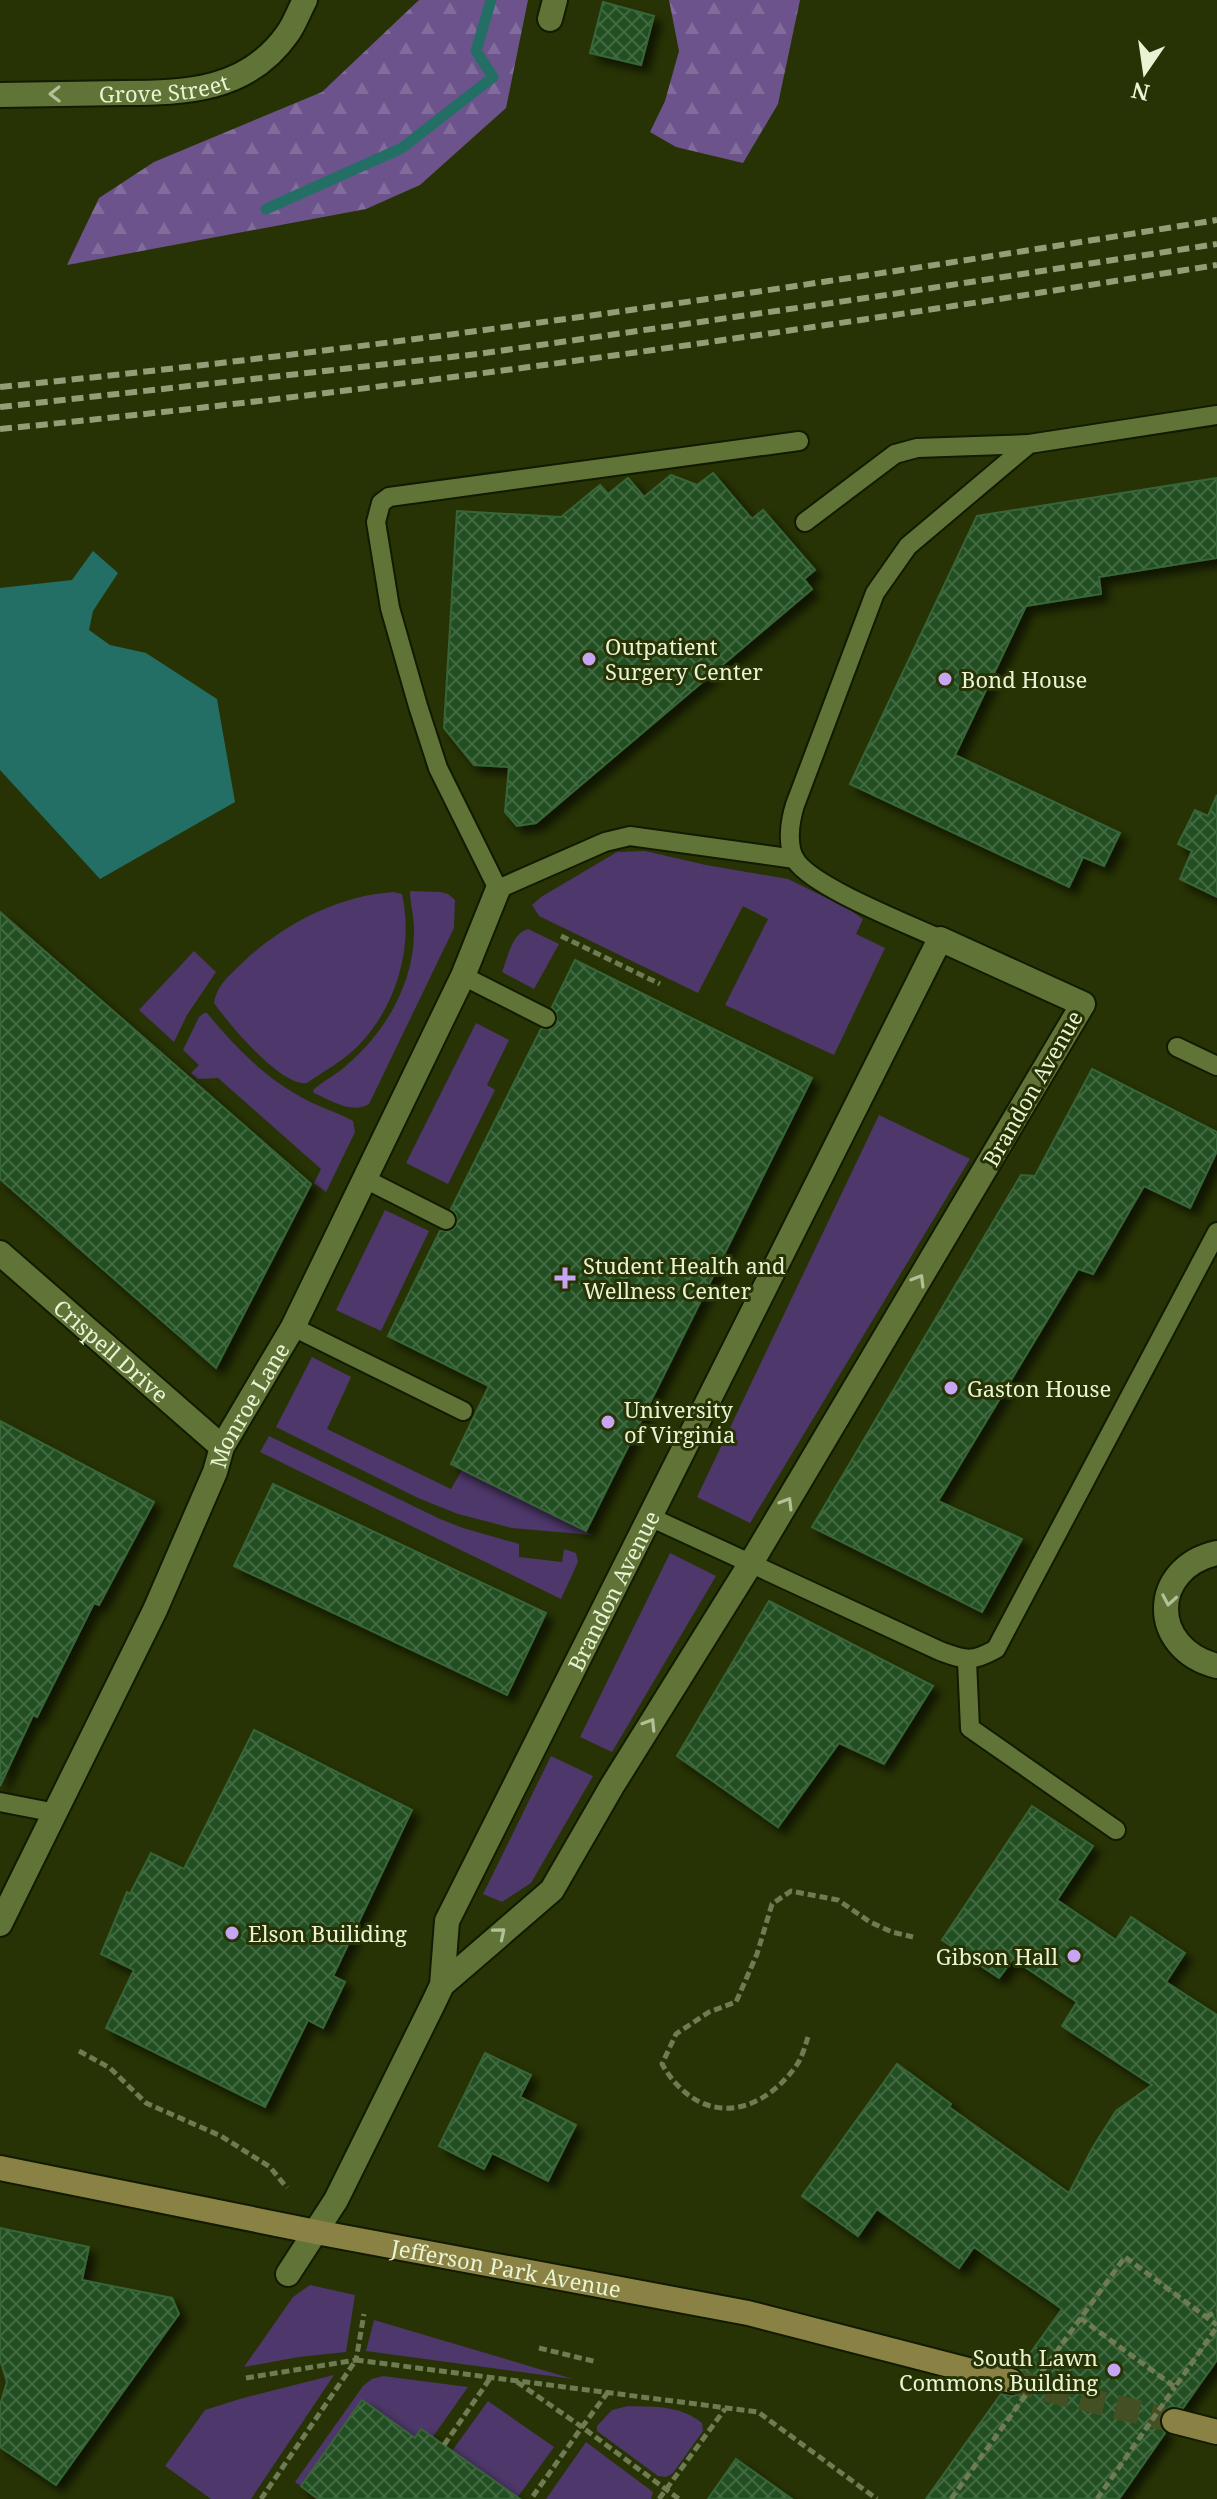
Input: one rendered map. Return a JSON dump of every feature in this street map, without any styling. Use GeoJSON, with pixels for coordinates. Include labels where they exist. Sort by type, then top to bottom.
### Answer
{"type":"FeatureCollection","features":[{"type":"Feature","properties":{"kind":"main road","name":"Jefferson Park Avenue"},"geometry":{"type":"LineString","coordinates":[[0,2168],[316,2232],[748,2313],[1011,2381]]}},
{"type":"Feature","properties":{"kind":"main road"},"geometry":{"type":"LineString","coordinates":[[1174,2421],[1217,2432]]}},
{"type":"Feature","properties":{"kind":"street","name":"Grove Street"},"geometry":{"type":"LineString","coordinates":[[0,95],[177,93],[211,88],[236,77],[265,58],[288,33],[301,7]]}},
{"type":"Feature","properties":{"kind":"street","name":"Monroe Lane"},"geometry":{"type":"LineString","coordinates":[[0,1924],[155,1610],[215,1472],[222,1447],[293,1327],[463,976],[498,889]]}},
{"type":"Feature","properties":{"kind":"street","name":"Brandon Avenue"},"geometry":{"type":"LineString","coordinates":[[288,2274],[336,2200],[442,1985],[447,1921],[940,939],[1083,1004],[751,1563],[612,1786],[552,1890],[442,1985]]}},
{"type":"Feature","properties":{"kind":"street","name":"Crispell Drive"},"geometry":{"type":"LineString","coordinates":[[0,1253],[222,1447]]}},
{"type":"Feature","properties":{"kind":"street"},"geometry":{"type":"LineString","coordinates":[[1217,1553],[1186,1566],[1174,1580],[1167,1597],[1167,1616],[1172,1634],[1183,1650],[1198,1661],[1217,1666]]}},
{"type":"Feature","properties":{"kind":"lane"},"geometry":{"type":"LineString","coordinates":[[805,522],[895,454],[917,448],[1029,444],[1217,415]]}},
{"type":"Feature","properties":{"kind":"lane"},"geometry":{"type":"LineString","coordinates":[[795,859],[630,836],[605,842],[498,889],[438,768],[390,608],[376,522],[381,503],[389,497],[799,441]]}},
{"type":"Feature","properties":{"kind":"lane"},"geometry":{"type":"LineString","coordinates":[[940,939],[817,881],[795,859],[789,825],[875,593],[908,546],[1029,444]]}},
{"type":"Feature","properties":{"kind":"lane"},"geometry":{"type":"LineString","coordinates":[[463,976],[546,1018]]}},
{"type":"Feature","properties":{"kind":"lane"},"geometry":{"type":"LineString","coordinates":[[1177,1047],[1217,1066]]}},
{"type":"Feature","properties":{"kind":"lane"},"geometry":{"type":"LineString","coordinates":[[365,1179],[446,1220]]}},
{"type":"Feature","properties":{"kind":"lane"},"geometry":{"type":"LineString","coordinates":[[650,1517],[940,1651],[967,1661],[983,1656],[996,1649],[1217,1232]]}},
{"type":"Feature","properties":{"kind":"lane"},"geometry":{"type":"LineString","coordinates":[[293,1327],[463,1411]]}},
{"type":"Feature","properties":{"kind":"lane"},"geometry":{"type":"LineString","coordinates":[[967,1661],[970,1728],[1116,1830]]}},
{"type":"Feature","properties":{"kind":"lane"},"geometry":{"type":"LineString","coordinates":[[0,1802],[56,1813]]}},
{"type":"Feature","properties":{"kind":"path"},"geometry":{"type":"LineString","coordinates":[[561,936],[660,984]]}},
{"type":"Feature","properties":{"kind":"path"},"geometry":{"type":"LineString","coordinates":[[808,2037],[798,2064],[770,2096],[733,2110],[700,2103],[674,2084],[662,2064],[676,2034],[709,2012],[736,2002],[757,1954],[772,1904],[791,1891],[838,1900],[870,1922],[913,1937]]}},
{"type":"Feature","properties":{"kind":"path"},"geometry":{"type":"LineString","coordinates":[[79,2051],[110,2068],[146,2103],[221,2136],[270,2167],[287,2188]]}},
{"type":"Feature","properties":{"kind":"path"},"geometry":{"type":"LineString","coordinates":[[951,2499],[1125,2257],[1217,2326],[1097,2499]]}},
{"type":"Feature","properties":{"kind":"path"},"geometry":{"type":"LineString","coordinates":[[1206,2317],[1217,2311]]}},
{"type":"Feature","properties":{"kind":"path"},"geometry":{"type":"LineString","coordinates":[[261,2499],[356,2360],[364,2314]]}},
{"type":"Feature","properties":{"kind":"path"},"geometry":{"type":"LineString","coordinates":[[1080,2318],[1175,2387]]}},
{"type":"Feature","properties":{"kind":"path"},"geometry":{"type":"LineString","coordinates":[[539,2348],[597,2362]]}},
{"type":"Feature","properties":{"kind":"path"},"geometry":{"type":"LineString","coordinates":[[246,2378],[356,2360],[758,2412],[877,2499]]}},
{"type":"Feature","properties":{"kind":"path"},"geometry":{"type":"LineString","coordinates":[[444,2445],[492,2377]]}},
{"type":"Feature","properties":{"kind":"path"},"geometry":{"type":"LineString","coordinates":[[514,2380],[679,2499]]}},
{"type":"Feature","properties":{"kind":"path"},"geometry":{"type":"LineString","coordinates":[[531,2499],[608,2392]]}},
{"type":"Feature","properties":{"kind":"path"},"geometry":{"type":"LineString","coordinates":[[659,2499],[726,2408]]}},
{"type":"Feature","properties":{"kind":"shaded area"},"geometry":{"type":"Polygon","coordinates":[[[645,851],[788,879],[863,919],[856,934],[885,948],[834,1055],[725,1005],[768,919],[743,906],[698,993],[539,916],[532,905],[617,852],[645,851]]]}},
{"type":"Feature","properties":{"kind":"shaded area"},"geometry":{"type":"Polygon","coordinates":[[[410,891],[448,894],[455,900],[454,928],[369,1104],[355,1108],[342,1105],[313,1090],[344,1068],[361,1051],[394,1006],[412,953],[414,929],[410,891]]]}},
{"type":"Feature","properties":{"kind":"shaded area"},"geometry":{"type":"Polygon","coordinates":[[[393,892],[402,894],[406,935],[399,976],[383,1013],[358,1046],[340,1061],[307,1083],[296,1082],[270,1065],[231,1025],[214,1003],[221,986],[258,949],[293,925],[351,899],[393,892]]]}},
{"type":"Feature","properties":{"kind":"shaded area"},"geometry":{"type":"Polygon","coordinates":[[[528,929],[559,944],[534,989],[502,972],[514,940],[528,929]]]}},
{"type":"Feature","properties":{"kind":"shaded area"},"geometry":{"type":"Polygon","coordinates":[[[194,951],[216,972],[187,1015],[174,1042],[139,1010],[194,951]]]}},
{"type":"Feature","properties":{"kind":"shaded area"},"geometry":{"type":"Polygon","coordinates":[[[204,1013],[274,1080],[307,1101],[353,1121],[355,1132],[326,1192],[314,1183],[321,1169],[218,1078],[198,1079],[191,1073],[199,1065],[183,1050],[204,1013]]]}},
{"type":"Feature","properties":{"kind":"shaded area"},"geometry":{"type":"Polygon","coordinates":[[[476,1023],[509,1040],[487,1085],[495,1090],[448,1184],[406,1163],[476,1023]]]}},
{"type":"Feature","properties":{"kind":"shaded area"},"geometry":{"type":"Polygon","coordinates":[[[879,1115],[970,1159],[750,1523],[697,1497],[879,1115]]]}},
{"type":"Feature","properties":{"kind":"shaded area"},"geometry":{"type":"Polygon","coordinates":[[[385,1210],[429,1231],[381,1331],[336,1310],[385,1210]]]}},
{"type":"Feature","properties":{"kind":"shaded area"},"geometry":{"type":"Polygon","coordinates":[[[312,1357],[351,1377],[327,1429],[451,1489],[462,1470],[592,1535],[512,1528],[458,1514],[418,1498],[276,1427],[312,1357]]]}},
{"type":"Feature","properties":{"kind":"shaded area"},"geometry":{"type":"Polygon","coordinates":[[[269,1436],[440,1519],[519,1544],[519,1557],[562,1562],[564,1549],[576,1553],[578,1562],[561,1599],[260,1452],[269,1436]]]}},
{"type":"Feature","properties":{"kind":"shaded area"},"geometry":{"type":"Polygon","coordinates":[[[670,1553],[716,1576],[612,1752],[580,1737],[670,1553]]]}},
{"type":"Feature","properties":{"kind":"shaded area"},"geometry":{"type":"Polygon","coordinates":[[[551,1756],[593,1776],[531,1883],[502,1902],[483,1894],[551,1756]]]}},
{"type":"Feature","properties":{"kind":"shaded area"},"geometry":{"type":"Polygon","coordinates":[[[310,2285],[355,2295],[346,2352],[244,2367],[293,2297],[310,2285]]]}},
{"type":"Feature","properties":{"kind":"shaded area"},"geometry":{"type":"Polygon","coordinates":[[[374,2320],[573,2379],[366,2351],[374,2320]]]}},
{"type":"Feature","properties":{"kind":"shaded area"},"geometry":{"type":"Polygon","coordinates":[[[334,2375],[251,2499],[211,2499],[165,2466],[205,2410],[334,2375]]]}},
{"type":"Feature","properties":{"kind":"shaded area"},"geometry":{"type":"Polygon","coordinates":[[[383,2376],[468,2387],[432,2438],[415,2438],[362,2400],[301,2486],[295,2482],[363,2386],[383,2376]]]}},
{"type":"Feature","properties":{"kind":"shaded area"},"geometry":{"type":"Polygon","coordinates":[[[488,2401],[554,2447],[517,2498],[452,2451],[488,2401]]]}},
{"type":"Feature","properties":{"kind":"shaded area"},"geometry":{"type":"Polygon","coordinates":[[[628,2406],[676,2410],[702,2423],[703,2431],[673,2473],[666,2477],[658,2476],[597,2431],[597,2426],[612,2410],[628,2406]]]}},
{"type":"Feature","properties":{"kind":"shaded area"},"geometry":{"type":"Polygon","coordinates":[[[586,2442],[653,2492],[651,2499],[546,2499],[586,2442]]]}},
{"type":"Feature","properties":{"kind":"green space"},"geometry":{"type":"Polygon","coordinates":[[[419,0],[528,0],[506,108],[420,185],[366,209],[67,265],[99,198],[154,162],[322,92],[419,0]]]}},
{"type":"Feature","properties":{"kind":"green space"},"geometry":{"type":"Polygon","coordinates":[[[669,0],[800,0],[778,104],[743,163],[676,147],[650,132],[665,101],[679,51],[669,0]]]}},
{"type":"Feature","properties":{"kind":"water"},"geometry":{"type":"Polygon","coordinates":[[[93,551],[118,573],[93,611],[89,630],[110,645],[146,653],[217,699],[235,802],[100,879],[0,770],[0,588],[72,580],[93,551]]]}},
{"type":"Feature","properties":{"kind":"building"},"geometry":{"type":"Polygon","coordinates":[[[603,2],[654,16],[641,65],[590,53],[603,2]]]}},
{"type":"Feature","properties":{"kind":"building","name":"Outpatient Surgery Center"},"geometry":{"type":"Polygon","coordinates":[[[713,473],[752,519],[763,510],[815,570],[804,579],[812,589],[536,823],[517,826],[505,812],[509,767],[474,765],[444,728],[457,511],[561,517],[600,485],[608,494],[628,478],[644,497],[671,475],[697,485],[713,473]]]}},
{"type":"Feature","properties":{"kind":"building","name":"Bond House"},"geometry":{"type":"Polygon","coordinates":[[[1217,478],[1217,558],[1099,577],[1101,594],[1026,606],[955,755],[1120,833],[1104,866],[1083,857],[1069,887],[850,784],[977,516],[1217,478]]]}},
{"type":"Feature","properties":{"kind":"building"},"geometry":{"type":"Polygon","coordinates":[[[1217,795],[1217,897],[1180,879],[1192,851],[1178,844],[1195,810],[1208,816],[1217,795]]]}},
{"type":"Feature","properties":{"kind":"building"},"geometry":{"type":"Polygon","coordinates":[[[0,912],[311,1184],[216,1368],[0,1179],[0,912]]]}},
{"type":"Feature","properties":{"kind":"building","name":"Student Health and Wellness Center"},"geometry":{"type":"Polygon","coordinates":[[[575,960],[812,1078],[586,1531],[451,1464],[489,1386],[388,1336],[440,1231],[452,1230],[457,1225],[456,1214],[451,1209],[541,1029],[552,1028],[557,1023],[552,1007],[575,960]]]}},
{"type":"Feature","properties":{"kind":"building","name":"Gaston House"},"geometry":{"type":"Polygon","coordinates":[[[1092,1069],[1217,1132],[1217,1151],[1190,1208],[1144,1186],[1093,1274],[1078,1269],[938,1501],[1022,1539],[982,1612],[812,1527],[1021,1175],[1035,1176],[1092,1069]]]}},
{"type":"Feature","properties":{"kind":"building"},"geometry":{"type":"Polygon","coordinates":[[[0,1421],[154,1502],[99,1605],[94,1603],[37,1717],[33,1715],[0,1786],[0,1421]]]}},
{"type":"Feature","properties":{"kind":"building"},"geometry":{"type":"Polygon","coordinates":[[[273,1484],[546,1613],[507,1695],[234,1566],[273,1484]]]}},
{"type":"Feature","properties":{"kind":"building"},"geometry":{"type":"Polygon","coordinates":[[[769,1601],[933,1686],[884,1764],[839,1743],[778,1827],[677,1756],[769,1601]]]}},
{"type":"Feature","properties":{"kind":"building","name":"Elson Builiding"},"geometry":{"type":"Polygon","coordinates":[[[254,1730],[412,1810],[333,1976],[345,1982],[323,2028],[308,2020],[265,2107],[106,2028],[134,1970],[101,1954],[127,1892],[130,1894],[151,1853],[184,1869],[254,1730]]]}},
{"type":"Feature","properties":{"kind":"building"},"geometry":{"type":"Polygon","coordinates":[[[1032,1806],[1093,1846],[1057,1900],[1116,1940],[1131,1917],[1185,1953],[1166,1982],[1217,2015],[1217,2360],[1183,2408],[1171,2406],[1163,2411],[1159,2424],[1165,2433],[1119,2499],[926,2499],[1001,2394],[1014,2396],[1022,2391],[1026,2378],[1019,2369],[1062,2309],[974,2247],[959,2268],[877,2209],[858,2236],[802,2196],[897,2064],[951,2104],[949,2107],[1069,2193],[1116,2111],[1152,2085],[1062,2026],[1077,2002],[1013,1959],[999,1978],[942,1940],[1032,1806]]]}},
{"type":"Feature","properties":{"kind":"building"},"geometry":{"type":"Polygon","coordinates":[[[485,2053],[531,2075],[520,2097],[576,2125],[548,2181],[492,2153],[484,2169],[439,2146],[485,2053]]]}},
{"type":"Feature","properties":{"kind":"building"},"geometry":{"type":"Polygon","coordinates":[[[0,2228],[89,2247],[82,2280],[172,2298],[179,2314],[56,2485],[0,2447],[0,2405],[7,2382],[0,2359],[0,2228]]]}},
{"type":"Feature","properties":{"kind":"building"},"geometry":{"type":"Polygon","coordinates":[[[362,2400],[415,2438],[421,2429],[520,2499],[318,2499],[301,2486],[362,2400]]]}},
{"type":"Feature","properties":{"kind":"building"},"geometry":{"type":"Polygon","coordinates":[[[736,2459],[792,2499],[708,2499],[736,2459]]]}},
{"type":"Feature","properties":{"kind":"waterway"},"geometry":{"type":"LineString","coordinates":[[266,209],[402,148],[493,77],[476,51],[491,0]]}},
{"type":"Feature","properties":{"kind":"tunnel"},"geometry":{"type":"LineString","coordinates":[[1011,2381],[1174,2421]]}},
{"type":"Feature","properties":{"kind":"railway"},"geometry":{"type":"LineString","coordinates":[[0,387],[457,334],[914,268],[1217,220]]}},
{"type":"Feature","properties":{"kind":"railway"},"geometry":{"type":"LineString","coordinates":[[0,407],[478,354],[1217,244]]}},
{"type":"Feature","properties":{"kind":"railway"},"geometry":{"type":"LineString","coordinates":[[0,429],[305,396],[610,356],[1217,265]]}},
{"type":"Feature","properties":{"kind":"place","name":"Outpatient Surgery Center"},"geometry":{"type":"Point","coordinates":[589,659]}},
{"type":"Feature","properties":{"kind":"place","name":"Bond House"},"geometry":{"type":"Point","coordinates":[945,679]}},
{"type":"Feature","properties":{"kind":"place","name":"Student Health and Wellness Center"},"geometry":{"type":"Point","coordinates":[565,1278]}},
{"type":"Feature","properties":{"kind":"place","name":"Gaston House"},"geometry":{"type":"Point","coordinates":[951,1388]}},
{"type":"Feature","properties":{"kind":"place","name":"University of Virginia"},"geometry":{"type":"Point","coordinates":[608,1422]}},
{"type":"Feature","properties":{"kind":"place","name":"Elson Builiding"},"geometry":{"type":"Point","coordinates":[232,1933]}},
{"type":"Feature","properties":{"kind":"place","name":"Gibson Hall"},"geometry":{"type":"Point","coordinates":[1074,1956]}},
{"type":"Feature","properties":{"kind":"place","name":"South Lawn Commons Building"},"geometry":{"type":"Point","coordinates":[1114,2370]}}]}
